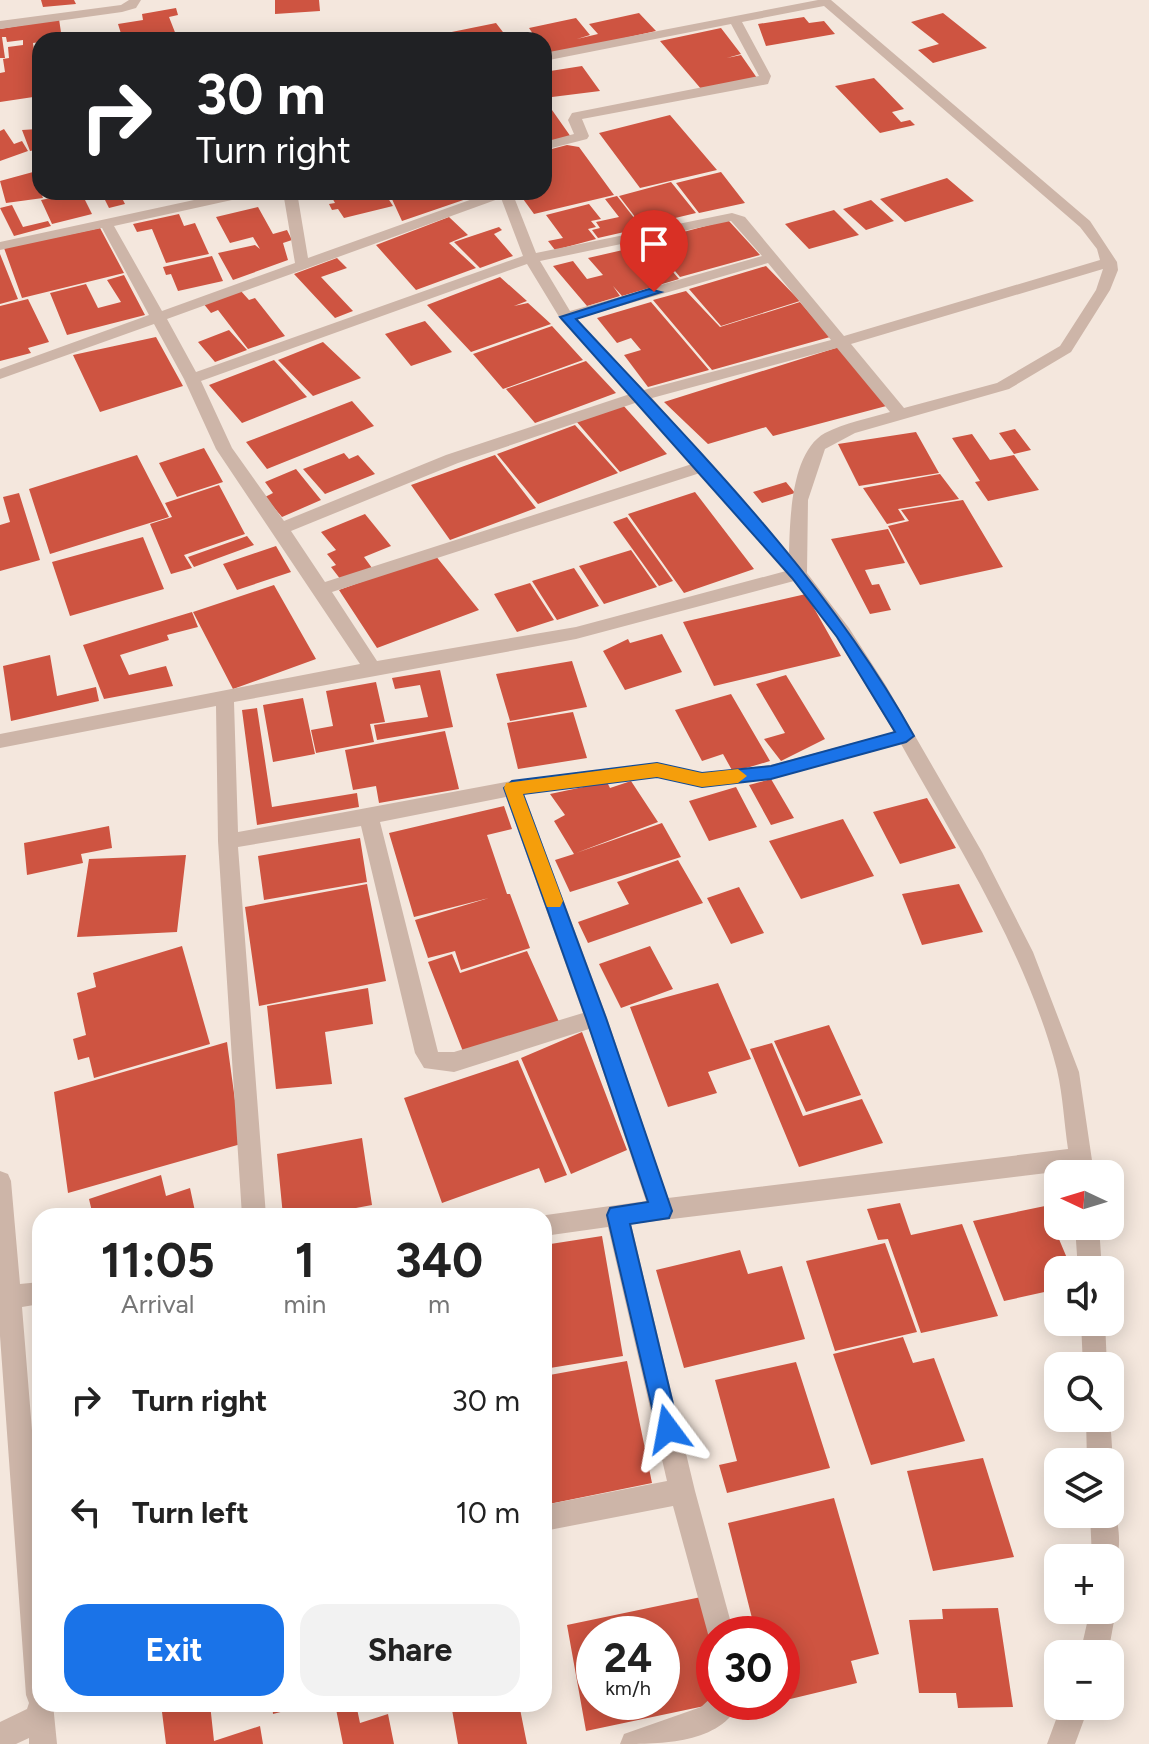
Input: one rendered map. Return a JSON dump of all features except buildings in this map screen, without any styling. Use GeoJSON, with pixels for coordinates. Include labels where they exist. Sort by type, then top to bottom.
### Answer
{"type":"FeatureCollection","features":[{"type":"Feature","properties":{"kind":"street"},"geometry":{"type":"LineString","coordinates":[[0,25],[122,8],[132,5],[135,0]]}},
{"type":"Feature","properties":{"kind":"street"},"geometry":{"type":"LineString","coordinates":[[552,55],[825,1],[1085,224],[1104,249],[1111,270],[1103,290],[1066,349],[1003,386],[849,429],[819,446],[811,460],[800,500],[798,574]]}},
{"type":"Feature","properties":{"kind":"street"},"geometry":{"type":"LineString","coordinates":[[552,144],[582,136],[575,120],[577,116],[763,81],[765,76],[735,20]]}},
{"type":"Feature","properties":{"kind":"street"},"geometry":{"type":"LineString","coordinates":[[0,246],[213,200]]}},
{"type":"Feature","properties":{"kind":"street"},"geometry":{"type":"LineString","coordinates":[[291,200],[302,263]]}},
{"type":"Feature","properties":{"kind":"street"},"geometry":{"type":"LineString","coordinates":[[0,374],[482,200]]}},
{"type":"Feature","properties":{"kind":"street"},"geometry":{"type":"LineString","coordinates":[[508,200],[531,258],[566,317],[641,396],[798,574],[843,633],[906,736],[975,858],[1023,952],[1068,1072],[1081,1160]]}},
{"type":"Feature","properties":{"kind":"street"},"geometry":{"type":"LineString","coordinates":[[192,379],[531,258],[727,217],[740,220],[902,416]]}},
{"type":"Feature","properties":{"kind":"street"},"geometry":{"type":"LineString","coordinates":[[106,223],[192,379],[224,449],[281,529],[372,668]]}},
{"type":"Feature","properties":{"kind":"street"},"geometry":{"type":"LineString","coordinates":[[566,317],[771,258]]}},
{"type":"Feature","properties":{"kind":"street"},"geometry":{"type":"LineString","coordinates":[[281,529],[452,459],[641,396],[840,342],[1110,262]]}},
{"type":"Feature","properties":{"kind":"street"},"geometry":{"type":"LineString","coordinates":[[319,590],[704,466]]}},
{"type":"Feature","properties":{"kind":"street"},"geometry":{"type":"LineString","coordinates":[[0,741],[372,668],[576,633],[798,574]]}},
{"type":"Feature","properties":{"kind":"street"},"geometry":{"type":"LineString","coordinates":[[225,697],[228,841],[253,1208]]}},
{"type":"Feature","properties":{"kind":"street"},"geometry":{"type":"LineString","coordinates":[[228,841],[512,788],[657,770],[702,780],[771,772],[906,736]]}},
{"type":"Feature","properties":{"kind":"street"},"geometry":{"type":"LineString","coordinates":[[512,788],[596,1018],[661,1211]]}},
{"type":"Feature","properties":{"kind":"street"},"geometry":{"type":"LineString","coordinates":[[369,817],[430,1060],[454,1062],[596,1018]]}},
{"type":"Feature","properties":{"kind":"street"},"geometry":{"type":"LineString","coordinates":[[552,1224],[1044,1170]]}},
{"type":"Feature","properties":{"kind":"street"},"geometry":{"type":"LineString","coordinates":[[0,1181],[32,1550]]}},
{"type":"Feature","properties":{"kind":"street"},"geometry":{"type":"LineString","coordinates":[[617,1215],[682,1491],[716,1616]]}},
{"type":"Feature","properties":{"kind":"street"},"geometry":{"type":"LineString","coordinates":[[10,1297],[32,1294]]}},
{"type":"Feature","properties":{"kind":"street"},"geometry":{"type":"LineString","coordinates":[[552,1516],[682,1491]]}},
{"type":"Feature","properties":{"kind":"street"},"geometry":{"type":"LineString","coordinates":[[0,1737],[41,1715]]}},
{"type":"Feature","properties":{"kind":"street"},"geometry":{"type":"LineString","coordinates":[[634,1744],[704,1720]]}},
{"type":"Feature","properties":{"kind":"street"},"geometry":{"type":"LineString","coordinates":[[1061,1744],[1070,1720]]}},
{"type":"Feature","properties":{"kind":"slow traffic"},"geometry":{"type":"LineString","coordinates":[[554,901],[512,788],[657,770],[702,780],[738,776]]}},
{"type":"Feature","properties":{"kind":"route"},"geometry":{"type":"LineString","coordinates":[[654,292],[566,317],[641,396],[798,574],[843,633],[906,736],[771,772],[702,780],[657,770],[512,788],[596,1018],[661,1211],[617,1215],[668,1429]]}}]}
